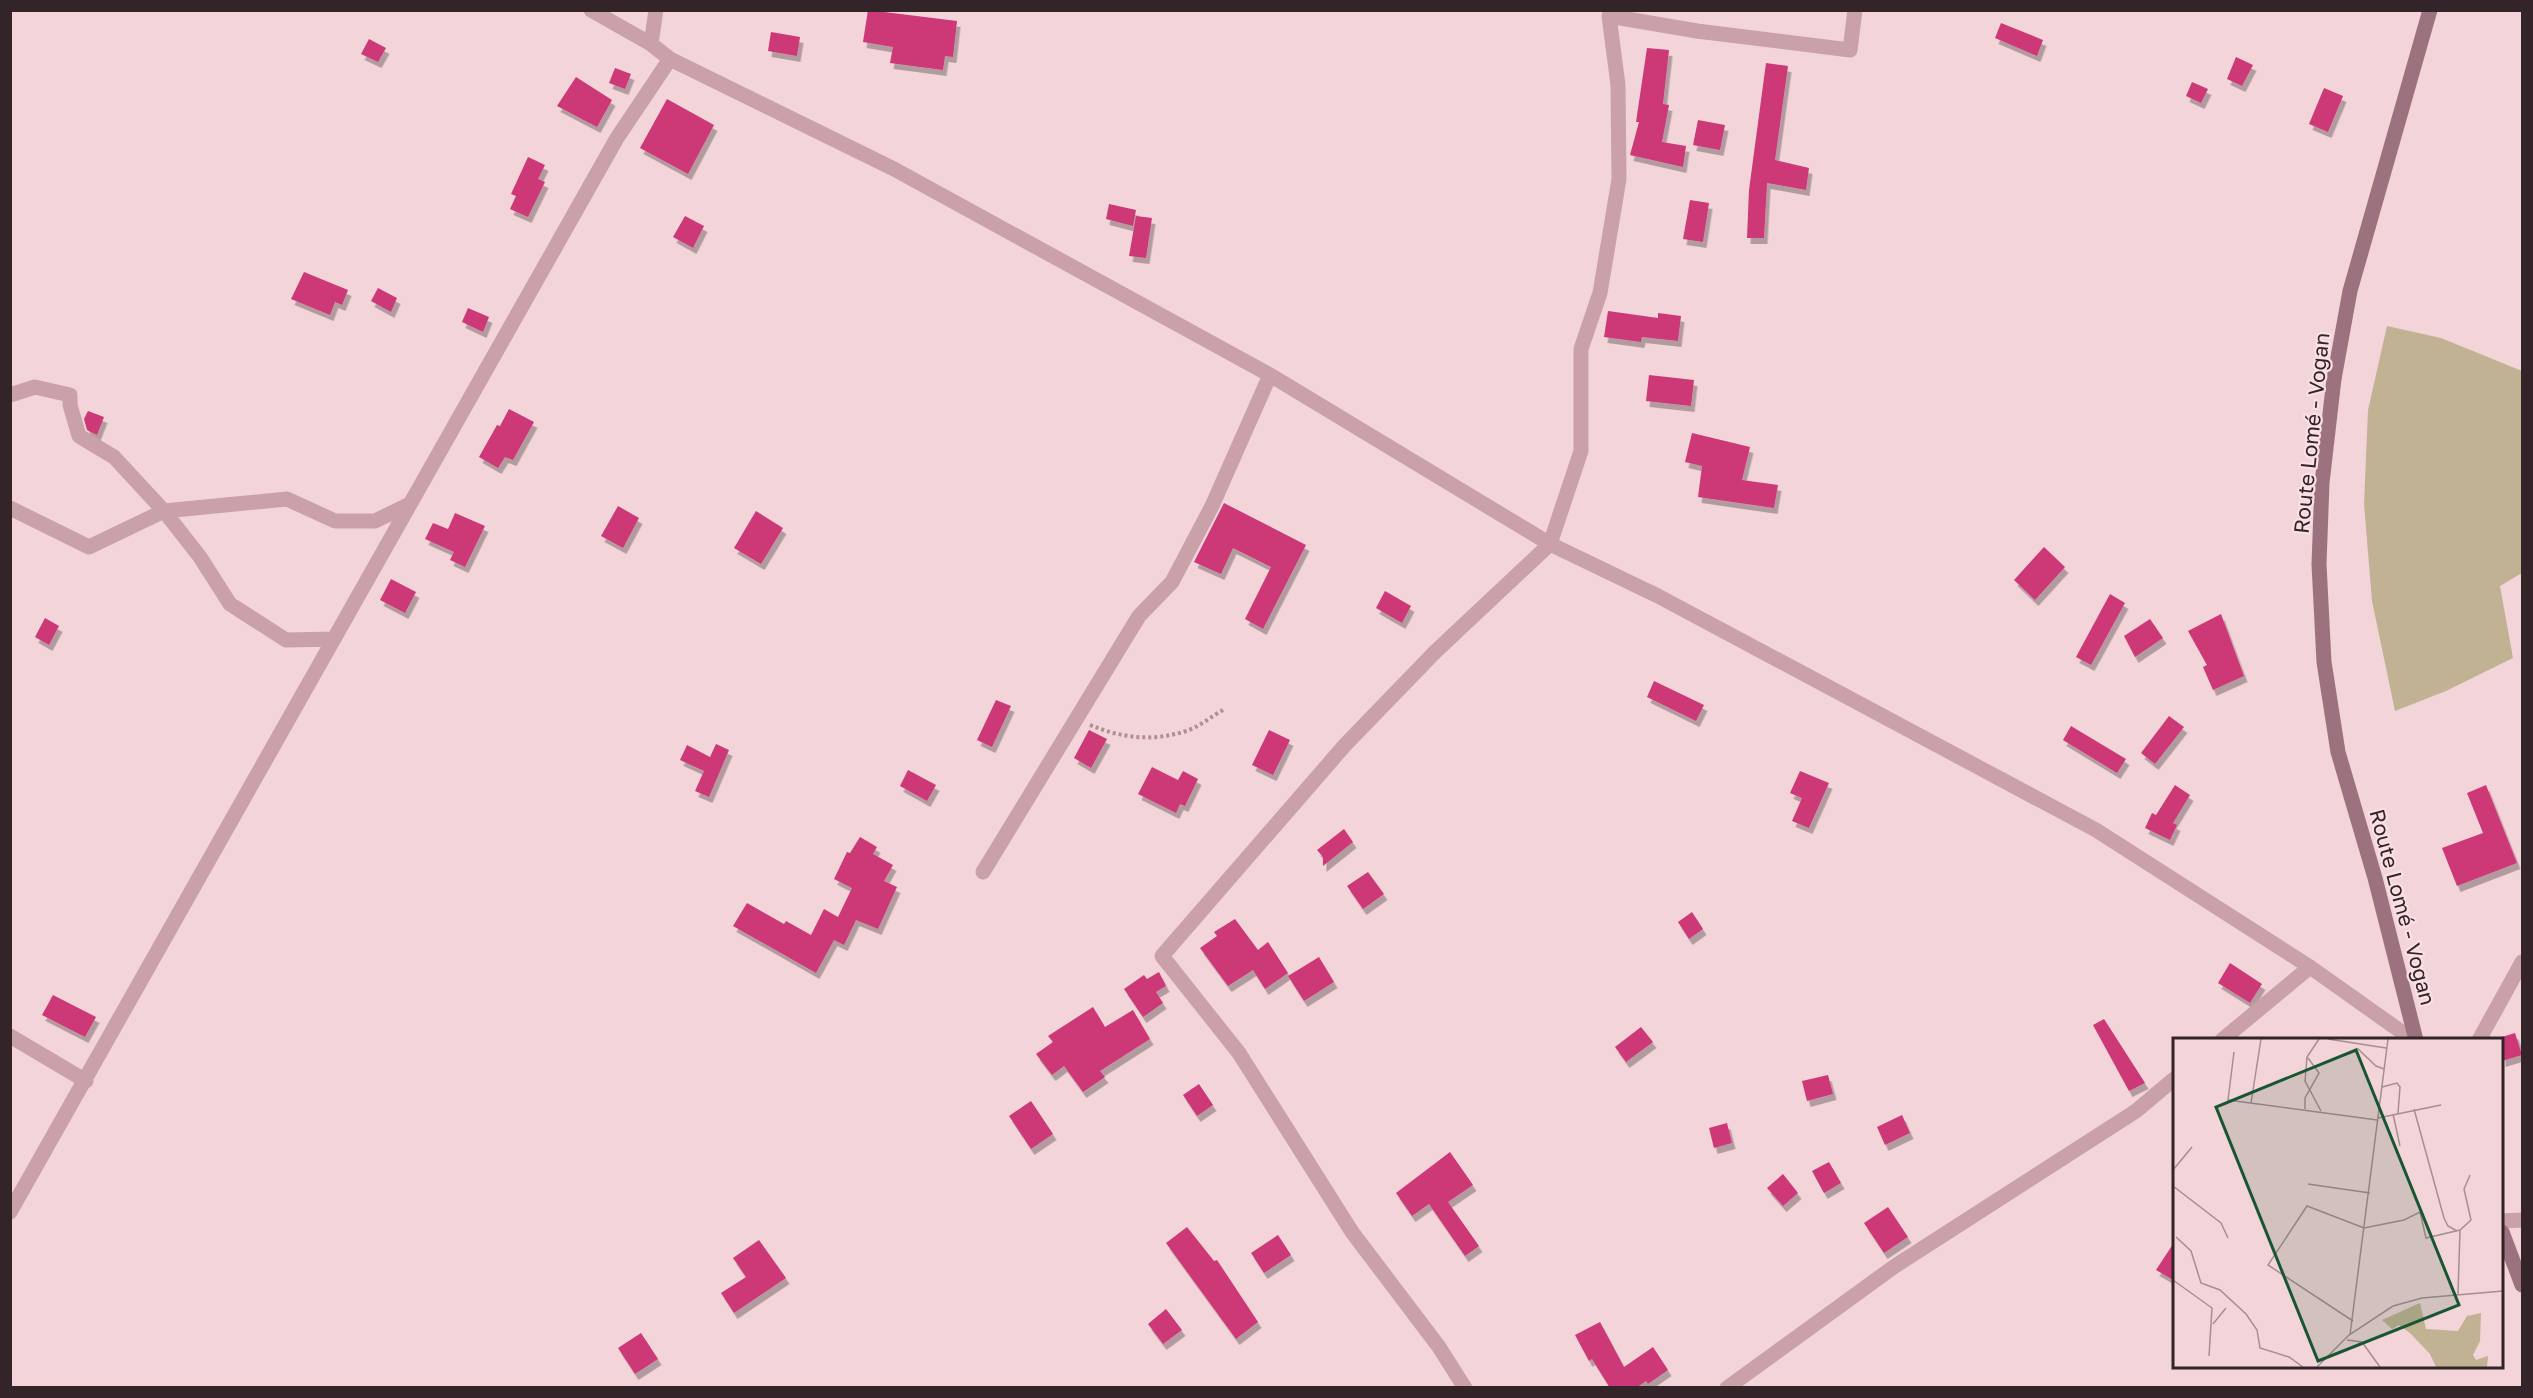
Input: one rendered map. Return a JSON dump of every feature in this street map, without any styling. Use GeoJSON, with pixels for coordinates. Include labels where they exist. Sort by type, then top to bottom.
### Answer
{"type":"FeatureCollection","features":[{"type":"Feature","properties":{"kind":"main road","name":"Route Lomé - Vogan"},"geometry":{"type":"LineString","coordinates":[[2415,1038],[2375,878],[2338,752],[2324,662],[2319,564],[2322,483],[2334,379],[2350,291],[2430,10]]}},
{"type":"Feature","properties":{"kind":"main road"},"geometry":{"type":"LineString","coordinates":[[2503,1235],[2523,1285]]}},
{"type":"Feature","properties":{"kind":"street"},"geometry":{"type":"LineString","coordinates":[[591,10],[651,44],[670,59],[894,169],[1270,375],[1550,544],[1658,596],[2096,830],[2310,967],[2412,1038]]}},
{"type":"Feature","properties":{"kind":"street"},"geometry":{"type":"LineString","coordinates":[[651,44],[656,10]]}},
{"type":"Feature","properties":{"kind":"street"},"geometry":{"type":"LineString","coordinates":[[1466,1388],[1439,1347],[1352,1232],[1239,1053],[1162,956],[1345,745],[1435,652],[1550,544],[1581,451],[1581,349],[1600,294],[1619,179],[1618,85],[1609,16],[1697,31],[1850,50],[1855,10]]}},
{"type":"Feature","properties":{"kind":"street"},"geometry":{"type":"LineString","coordinates":[[10,1212],[617,138],[670,59]]}},
{"type":"Feature","properties":{"kind":"street"},"geometry":{"type":"LineString","coordinates":[[983,872],[1140,616],[1172,582],[1212,506],[1270,375]]}},
{"type":"Feature","properties":{"kind":"street"},"geometry":{"type":"LineString","coordinates":[[10,395],[36,387],[70,395],[70,405],[79,436],[114,457],[164,511],[200,557],[230,604],[286,640],[334,639]]}},
{"type":"Feature","properties":{"kind":"street"},"geometry":{"type":"LineString","coordinates":[[10,508],[89,547],[164,511],[287,499],[335,521],[375,521],[410,504]]}},
{"type":"Feature","properties":{"kind":"street"},"geometry":{"type":"LineString","coordinates":[[2480,1038],[2523,962]]}},
{"type":"Feature","properties":{"kind":"street"},"geometry":{"type":"LineString","coordinates":[[2224,1038],[2310,967]]}},
{"type":"Feature","properties":{"kind":"street"},"geometry":{"type":"LineString","coordinates":[[10,1036],[86,1081]]}},
{"type":"Feature","properties":{"kind":"street"},"geometry":{"type":"LineString","coordinates":[[1727,1388],[1895,1266],[2136,1111],[2173,1081]]}},
{"type":"Feature","properties":{"kind":"street"},"geometry":{"type":"LineString","coordinates":[[2503,1221],[2523,1220]]}},
{"type":"Feature","properties":{"kind":"path"},"geometry":{"type":"LineString","coordinates":[[1064,739],[1086,724],[1116,736],[1140,739],[1187,731],[1223,710]]}},
{"type":"Feature","properties":{"kind":"shaded area"},"geometry":{"type":"Polygon","coordinates":[[[2387,326],[2441,338],[2522,371],[2522,573],[2500,586],[2513,658],[2446,691],[2395,711],[2372,601],[2364,504],[2368,410],[2387,326]]]}},
{"type":"Feature","properties":{"kind":"building"},"geometry":{"type":"Polygon","coordinates":[[[868,10],[957,21],[953,57],[945,56],[943,70],[890,63],[893,47],[863,42],[868,10]]]}},
{"type":"Feature","properties":{"kind":"building"},"geometry":{"type":"Polygon","coordinates":[[[2001,23],[2043,40],[2037,56],[1995,38],[2001,23]]]}},
{"type":"Feature","properties":{"kind":"building"},"geometry":{"type":"Polygon","coordinates":[[[771,32],[800,37],[797,56],[768,51],[771,32]]]}},
{"type":"Feature","properties":{"kind":"building"},"geometry":{"type":"Polygon","coordinates":[[[369,39],[386,48],[378,62],[361,54],[369,39]]]}},
{"type":"Feature","properties":{"kind":"building"},"geometry":{"type":"Polygon","coordinates":[[[1647,48],[1669,50],[1663,104],[1669,105],[1662,142],[1686,146],[1683,167],[1630,155],[1639,122],[1636,122],[1647,48]]]}},
{"type":"Feature","properties":{"kind":"building"},"geometry":{"type":"Polygon","coordinates":[[[2236,57],[2253,65],[2242,86],[2227,79],[2236,57]]]}},
{"type":"Feature","properties":{"kind":"building"},"geometry":{"type":"Polygon","coordinates":[[[1766,63],[1788,66],[1775,160],[1809,168],[1806,190],[1767,183],[1764,238],[1747,238],[1749,190],[1766,63]]]}},
{"type":"Feature","properties":{"kind":"building"},"geometry":{"type":"Polygon","coordinates":[[[615,68],[631,74],[625,89],[609,83],[615,68]]]}},
{"type":"Feature","properties":{"kind":"building"},"geometry":{"type":"Polygon","coordinates":[[[576,77],[612,100],[597,127],[557,106],[576,77]]]}},
{"type":"Feature","properties":{"kind":"building"},"geometry":{"type":"Polygon","coordinates":[[[2192,82],[2208,89],[2201,103],[2186,96],[2192,82]]]}},
{"type":"Feature","properties":{"kind":"building"},"geometry":{"type":"Polygon","coordinates":[[[2324,88],[2343,96],[2328,132],[2309,124],[2324,88]]]}},
{"type":"Feature","properties":{"kind":"building"},"geometry":{"type":"Polygon","coordinates":[[[667,99],[714,125],[688,174],[640,148],[667,99]]]}},
{"type":"Feature","properties":{"kind":"building"},"geometry":{"type":"Polygon","coordinates":[[[1698,120],[1725,125],[1720,150],[1693,145],[1698,120]]]}},
{"type":"Feature","properties":{"kind":"building"},"geometry":{"type":"Polygon","coordinates":[[[528,157],[545,165],[538,179],[545,182],[528,217],[510,209],[516,196],[511,194],[528,157]]]}},
{"type":"Feature","properties":{"kind":"building"},"geometry":{"type":"Polygon","coordinates":[[[1690,200],[1709,203],[1703,242],[1683,239],[1690,200]]]}},
{"type":"Feature","properties":{"kind":"building"},"geometry":{"type":"Polygon","coordinates":[[[1109,204],[1136,210],[1133,226],[1106,219],[1109,204]]]}},
{"type":"Feature","properties":{"kind":"building"},"geometry":{"type":"Polygon","coordinates":[[[685,216],[704,226],[693,248],[673,237],[685,216]]]}},
{"type":"Feature","properties":{"kind":"building"},"geometry":{"type":"Polygon","coordinates":[[[1136,216],[1152,218],[1146,258],[1129,256],[1136,216]]]}},
{"type":"Feature","properties":{"kind":"building"},"geometry":{"type":"Polygon","coordinates":[[[304,272],[348,290],[342,305],[335,302],[330,315],[291,299],[304,272]]]}},
{"type":"Feature","properties":{"kind":"building"},"geometry":{"type":"Polygon","coordinates":[[[378,288],[397,298],[391,312],[371,301],[378,288]]]}},
{"type":"Feature","properties":{"kind":"building"},"geometry":{"type":"Polygon","coordinates":[[[468,308],[489,317],[483,332],[462,322],[468,308]]]}},
{"type":"Feature","properties":{"kind":"building"},"geometry":{"type":"Polygon","coordinates":[[[1608,311],[1658,318],[1658,313],[1681,316],[1678,341],[1642,337],[1641,342],[1604,337],[1608,311]]]}},
{"type":"Feature","properties":{"kind":"building"},"geometry":{"type":"Polygon","coordinates":[[[1649,375],[1694,380],[1691,406],[1646,401],[1649,375]]]}},
{"type":"Feature","properties":{"kind":"building"},"geometry":{"type":"Polygon","coordinates":[[[509,409],[534,422],[513,460],[505,457],[498,468],[479,457],[509,409]]]}},
{"type":"Feature","properties":{"kind":"building"},"geometry":{"type":"Polygon","coordinates":[[[88,411],[104,417],[97,435],[87,430],[84,419],[88,411]]]}},
{"type":"Feature","properties":{"kind":"building"},"geometry":{"type":"Polygon","coordinates":[[[1692,433],[1750,447],[1742,480],[1778,485],[1774,508],[1698,497],[1702,466],[1685,462],[1692,433]]]}},
{"type":"Feature","properties":{"kind":"building"},"geometry":{"type":"Polygon","coordinates":[[[1224,503],[1306,545],[1263,629],[1245,619],[1271,567],[1233,548],[1221,574],[1194,562],[1224,503]]]}},
{"type":"Feature","properties":{"kind":"building"},"geometry":{"type":"Polygon","coordinates":[[[618,506],[639,518],[623,548],[601,536],[618,506]]]}},
{"type":"Feature","properties":{"kind":"building"},"geometry":{"type":"Polygon","coordinates":[[[756,511],[783,528],[761,564],[734,548],[756,511]]]}},
{"type":"Feature","properties":{"kind":"building"},"geometry":{"type":"Polygon","coordinates":[[[455,513],[485,526],[465,567],[450,560],[454,552],[425,539],[433,523],[448,529],[455,513]]]}},
{"type":"Feature","properties":{"kind":"building"},"geometry":{"type":"Polygon","coordinates":[[[2044,547],[2065,567],[2035,600],[2014,580],[2044,547]]]}},
{"type":"Feature","properties":{"kind":"building"},"geometry":{"type":"Polygon","coordinates":[[[391,579],[416,592],[405,613],[380,600],[391,579]]]}},
{"type":"Feature","properties":{"kind":"building"},"geometry":{"type":"Polygon","coordinates":[[[1385,591],[1411,606],[1402,623],[1376,608],[1385,591]]]}},
{"type":"Feature","properties":{"kind":"building"},"geometry":{"type":"Polygon","coordinates":[[[2110,594],[2125,603],[2091,665],[2076,657],[2110,594]]]}},
{"type":"Feature","properties":{"kind":"building"},"geometry":{"type":"Polygon","coordinates":[[[2221,614],[2244,676],[2213,690],[2203,667],[2207,665],[2188,631],[2221,614]]]}},
{"type":"Feature","properties":{"kind":"building"},"geometry":{"type":"Polygon","coordinates":[[[45,618],[59,626],[49,645],[35,637],[45,618]]]}},
{"type":"Feature","properties":{"kind":"building"},"geometry":{"type":"Polygon","coordinates":[[[2150,619],[2163,638],[2135,657],[2124,636],[2150,619]]]}},
{"type":"Feature","properties":{"kind":"building"},"geometry":{"type":"Polygon","coordinates":[[[1654,681],[1704,705],[1696,721],[1647,697],[1654,681]]]}},
{"type":"Feature","properties":{"kind":"building"},"geometry":{"type":"Polygon","coordinates":[[[996,700],[1011,706],[992,747],[977,740],[996,700]]]}},
{"type":"Feature","properties":{"kind":"building"},"geometry":{"type":"Polygon","coordinates":[[[2169,716],[2184,727],[2155,764],[2141,753],[2169,716]]]}},
{"type":"Feature","properties":{"kind":"building"},"geometry":{"type":"Polygon","coordinates":[[[2071,726],[2126,759],[2117,773],[2063,740],[2071,726]]]}},
{"type":"Feature","properties":{"kind":"building"},"geometry":{"type":"Polygon","coordinates":[[[1089,730],[1107,739],[1091,768],[1074,758],[1089,730]]]}},
{"type":"Feature","properties":{"kind":"building"},"geometry":{"type":"Polygon","coordinates":[[[1269,730],[1290,740],[1273,775],[1252,765],[1269,730]]]}},
{"type":"Feature","properties":{"kind":"building"},"geometry":{"type":"Polygon","coordinates":[[[716,744],[729,750],[709,797],[695,791],[704,771],[680,760],[687,745],[710,757],[716,744]]]}},
{"type":"Feature","properties":{"kind":"building"},"geometry":{"type":"Polygon","coordinates":[[[1152,767],[1178,780],[1183,771],[1198,779],[1185,806],[1180,804],[1176,813],[1138,794],[1152,767]]]}},
{"type":"Feature","properties":{"kind":"building"},"geometry":{"type":"Polygon","coordinates":[[[908,770],[936,785],[927,801],[900,786],[908,770]]]}},
{"type":"Feature","properties":{"kind":"building"},"geometry":{"type":"Polygon","coordinates":[[[1800,771],[1829,783],[1809,828],[1792,821],[1802,798],[1790,793],[1800,771]]]}},
{"type":"Feature","properties":{"kind":"building"},"geometry":{"type":"Polygon","coordinates":[[[2175,785],[2190,795],[2173,823],[2177,825],[2170,840],[2145,828],[2152,813],[2156,815],[2175,785]]]}},
{"type":"Feature","properties":{"kind":"building"},"geometry":{"type":"Polygon","coordinates":[[[2486,785],[2517,863],[2457,886],[2442,848],[2483,833],[2467,793],[2486,785]]]}},
{"type":"Feature","properties":{"kind":"building"},"geometry":{"type":"Polygon","coordinates":[[[1344,829],[1353,842],[1323,866],[1323,857],[1317,850],[1344,829]]]}},
{"type":"Feature","properties":{"kind":"building"},"geometry":{"type":"Polygon","coordinates":[[[860,837],[877,847],[873,854],[893,865],[884,881],[897,887],[878,929],[856,920],[844,945],[834,940],[816,973],[733,926],[747,903],[784,924],[786,921],[811,935],[824,909],[838,917],[852,888],[834,879],[847,852],[850,853],[860,837]]]}},
{"type":"Feature","properties":{"kind":"building"},"geometry":{"type":"Polygon","coordinates":[[[1368,872],[1384,894],[1363,909],[1347,886],[1368,872]]]}},
{"type":"Feature","properties":{"kind":"building"},"geometry":{"type":"Polygon","coordinates":[[[1692,912],[1703,929],[1689,939],[1678,922],[1692,912]]]}},
{"type":"Feature","properties":{"kind":"building"},"geometry":{"type":"Polygon","coordinates":[[[1235,919],[1258,950],[1268,942],[1288,973],[1265,989],[1253,970],[1228,986],[1200,948],[1217,936],[1214,932],[1235,919]]]}},
{"type":"Feature","properties":{"kind":"building"},"geometry":{"type":"Polygon","coordinates":[[[1319,957],[1334,982],[1304,1001],[1288,976],[1319,957]]]}},
{"type":"Feature","properties":{"kind":"building"},"geometry":{"type":"Polygon","coordinates":[[[2230,963],[2262,984],[2250,1003],[2218,983],[2230,963]]]}},
{"type":"Feature","properties":{"kind":"building"},"geometry":{"type":"Polygon","coordinates":[[[1159,972],[1166,986],[1156,992],[1163,1003],[1143,1017],[1124,989],[1144,975],[1147,979],[1159,972]]]}},
{"type":"Feature","properties":{"kind":"building"},"geometry":{"type":"Polygon","coordinates":[[[53,995],[96,1017],[85,1037],[42,1015],[53,995]]]}},
{"type":"Feature","properties":{"kind":"building"},"geometry":{"type":"Polygon","coordinates":[[[1093,1007],[1105,1027],[1133,1010],[1150,1039],[1100,1071],[1105,1077],[1083,1092],[1064,1066],[1052,1075],[1036,1054],[1053,1042],[1048,1036],[1093,1007]]]}},
{"type":"Feature","properties":{"kind":"building"},"geometry":{"type":"Polygon","coordinates":[[[2104,1019],[2145,1083],[2129,1091],[2093,1025],[2104,1019]]]}},
{"type":"Feature","properties":{"kind":"building"},"geometry":{"type":"Polygon","coordinates":[[[1641,1027],[1653,1042],[1626,1062],[1615,1047],[1641,1027]]]}},
{"type":"Feature","properties":{"kind":"building"},"geometry":{"type":"Polygon","coordinates":[[[2515,1033],[2522,1055],[2503,1061],[2502,1037],[2515,1033]]]}},
{"type":"Feature","properties":{"kind":"building"},"geometry":{"type":"Polygon","coordinates":[[[1828,1075],[1833,1094],[1807,1101],[1802,1081],[1828,1075]]]}},
{"type":"Feature","properties":{"kind":"building"},"geometry":{"type":"Polygon","coordinates":[[[1199,1084],[1213,1105],[1197,1116],[1183,1095],[1199,1084]]]}},
{"type":"Feature","properties":{"kind":"building"},"geometry":{"type":"Polygon","coordinates":[[[1031,1101],[1053,1134],[1031,1149],[1009,1116],[1031,1101]]]}},
{"type":"Feature","properties":{"kind":"building"},"geometry":{"type":"Polygon","coordinates":[[[1902,1115],[1910,1133],[1885,1145],[1877,1127],[1902,1115]]]}},
{"type":"Feature","properties":{"kind":"building"},"geometry":{"type":"Polygon","coordinates":[[[1727,1123],[1732,1143],[1714,1148],[1709,1128],[1727,1123]]]}},
{"type":"Feature","properties":{"kind":"building"},"geometry":{"type":"Polygon","coordinates":[[[1450,1152],[1473,1185],[1448,1202],[1479,1246],[1465,1256],[1429,1204],[1412,1216],[1396,1193],[1450,1152]]]}},
{"type":"Feature","properties":{"kind":"building"},"geometry":{"type":"Polygon","coordinates":[[[1829,1162],[1841,1183],[1824,1193],[1812,1171],[1829,1162]]]}},
{"type":"Feature","properties":{"kind":"building"},"geometry":{"type":"Polygon","coordinates":[[[1783,1174],[1798,1193],[1783,1206],[1767,1188],[1783,1174]]]}},
{"type":"Feature","properties":{"kind":"building"},"geometry":{"type":"Polygon","coordinates":[[[1888,1207],[1908,1237],[1884,1253],[1864,1223],[1888,1207]]]}},
{"type":"Feature","properties":{"kind":"building"},"geometry":{"type":"Polygon","coordinates":[[[1187,1227],[1214,1261],[1217,1260],[1258,1322],[1236,1339],[1166,1243],[1187,1227]]]}},
{"type":"Feature","properties":{"kind":"building"},"geometry":{"type":"Polygon","coordinates":[[[1278,1235],[1291,1255],[1264,1273],[1251,1253],[1278,1235]]]}},
{"type":"Feature","properties":{"kind":"building"},"geometry":{"type":"Polygon","coordinates":[[[759,1240],[786,1278],[734,1313],[721,1293],[746,1277],[733,1258],[759,1240]]]}},
{"type":"Feature","properties":{"kind":"building"},"geometry":{"type":"Polygon","coordinates":[[[2173,1244],[2173,1280],[2156,1270],[2173,1244]]]}},
{"type":"Feature","properties":{"kind":"building"},"geometry":{"type":"Polygon","coordinates":[[[1166,1309],[1182,1330],[1163,1344],[1148,1324],[1166,1309]]]}},
{"type":"Feature","properties":{"kind":"building"},"geometry":{"type":"Polygon","coordinates":[[[1600,1322],[1624,1367],[1653,1347],[1668,1370],[1648,1384],[1646,1381],[1636,1388],[1610,1388],[1592,1359],[1589,1361],[1575,1335],[1600,1322]]]}},
{"type":"Feature","properties":{"kind":"building"},"geometry":{"type":"Polygon","coordinates":[[[641,1333],[658,1359],[635,1374],[618,1348],[641,1333]]]}}]}
